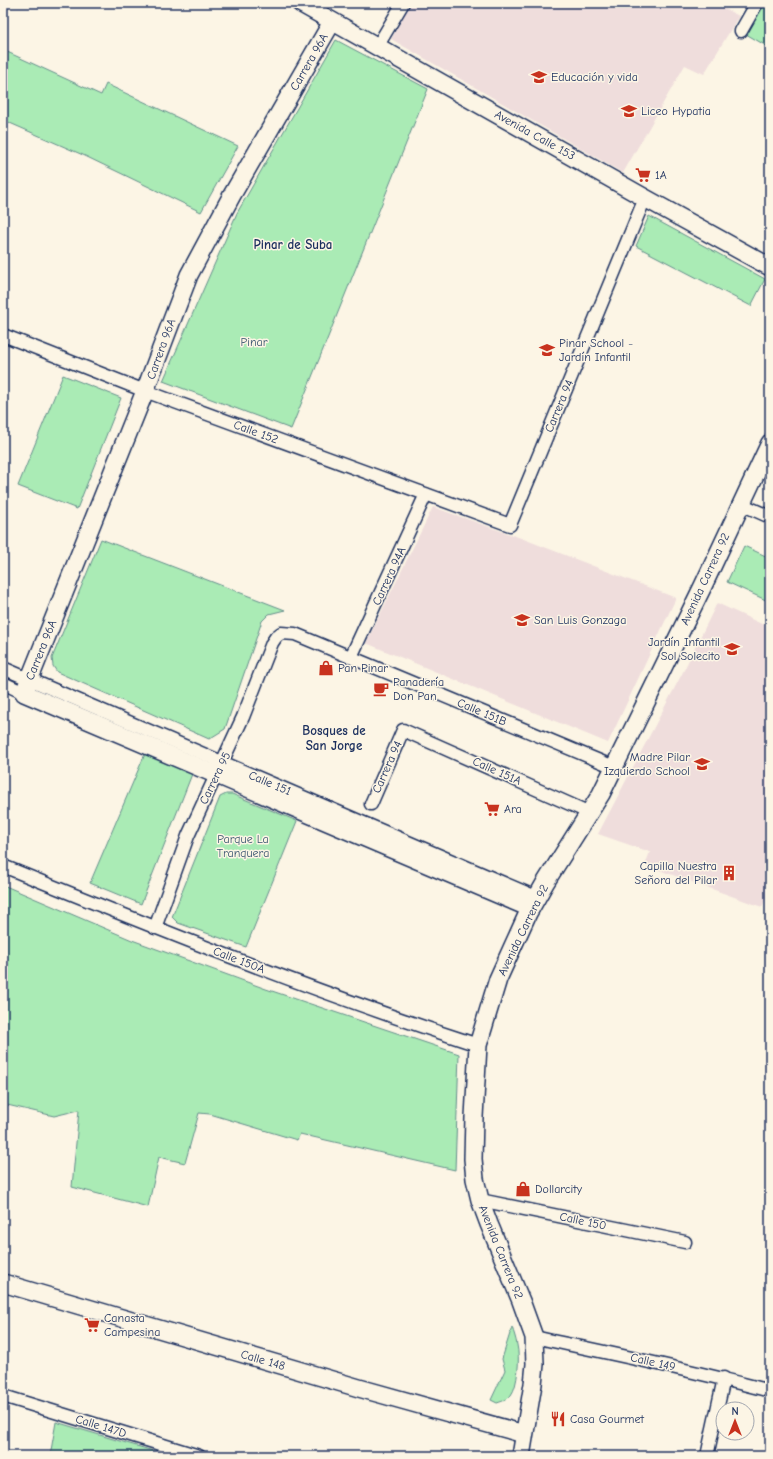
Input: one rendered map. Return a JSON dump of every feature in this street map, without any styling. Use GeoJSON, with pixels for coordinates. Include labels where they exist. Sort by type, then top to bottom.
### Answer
{"type":"FeatureCollection","features":[{"type":"Feature","properties":{"kind":"street","name":"Avenida Calle 153"},"geometry":{"type":"LineString","coordinates":[[300,3],[770,267]]}},
{"type":"Feature","properties":{"kind":"street"},"geometry":{"type":"LineString","coordinates":[[377,47],[403,3]]}},
{"type":"Feature","properties":{"kind":"street"},"geometry":{"type":"LineString","coordinates":[[741,31],[757,3]]}},
{"type":"Feature","properties":{"kind":"street","name":"Carrera 96A"},"geometry":{"type":"LineString","coordinates":[[27,686],[145,391],[183,289],[196,260],[332,22]]}},
{"type":"Feature","properties":{"kind":"street","name":"Carrera 94"},"geometry":{"type":"LineString","coordinates":[[510,525],[645,198]]}},
{"type":"Feature","properties":{"kind":"street","name":"Calle 152"},"geometry":{"type":"LineString","coordinates":[[3,335],[145,391],[510,525]]}},
{"type":"Feature","properties":{"kind":"street","name":"Avenida Carrera 92"},"geometry":{"type":"LineString","coordinates":[[521,1456],[534,1377],[534,1337],[480,1200],[473,1159],[478,1045],[498,978],[533,903],[590,813],[614,767],[703,586],[770,443]]}},
{"type":"Feature","properties":{"kind":"street","name":"Carrera 94A"},"geometry":{"type":"LineString","coordinates":[[351,657],[426,494]]}},
{"type":"Feature","properties":{"kind":"street"},"geometry":{"type":"LineString","coordinates":[[741,504],[770,517]]}},
{"type":"Feature","properties":{"kind":"street","name":"Calle 151B"},"geometry":{"type":"LineString","coordinates":[[281,633],[295,634],[614,767]]}},
{"type":"Feature","properties":{"kind":"street","name":"Carrera 95"},"geometry":{"type":"LineString","coordinates":[[155,928],[188,836],[243,717],[272,642],[281,633]]}},
{"type":"Feature","properties":{"kind":"street","name":"Calle 151"},"geometry":{"type":"LineString","coordinates":[[3,668],[27,686],[533,903]]}},
{"type":"Feature","properties":{"kind":"street","name":"Calle 151"},"geometry":{"type":"LineString","coordinates":[[3,684],[27,686]]}},
{"type":"Feature","properties":{"kind":"street","name":"Carrera 94"},"geometry":{"type":"LineString","coordinates":[[371,804],[403,730]]}},
{"type":"Feature","properties":{"kind":"street","name":"Calle 151A"},"geometry":{"type":"LineString","coordinates":[[403,730],[590,813]]}},
{"type":"Feature","properties":{"kind":"street","name":"Calle 150A"},"geometry":{"type":"LineString","coordinates":[[3,866],[242,962],[478,1045]]}},
{"type":"Feature","properties":{"kind":"street","name":"Calle 150"},"geometry":{"type":"LineString","coordinates":[[480,1200],[685,1242]]}},
{"type":"Feature","properties":{"kind":"street","name":"Calle 148"},"geometry":{"type":"LineString","coordinates":[[3,1283],[326,1379],[524,1434]]}},
{"type":"Feature","properties":{"kind":"street","name":"Calle 149"},"geometry":{"type":"LineString","coordinates":[[534,1337],[724,1378],[770,1391]]}},
{"type":"Feature","properties":{"kind":"street"},"geometry":{"type":"LineString","coordinates":[[707,1456],[724,1378]]}},
{"type":"Feature","properties":{"kind":"street","name":"Calle 147D"},"geometry":{"type":"LineString","coordinates":[[3,1396],[199,1456]]}},
{"type":"Feature","properties":{"kind":"shaded area","name":"Educación y vida"},"geometry":{"type":"Polygon","coordinates":[[[411,3],[713,3],[739,16],[704,74],[685,65],[623,173],[391,39],[411,3]]]}},
{"type":"Feature","properties":{"kind":"shaded area","name":"San Luis Gonzaga"},"geometry":{"type":"Polygon","coordinates":[[[433,507],[521,538],[676,598],[608,743],[366,643],[433,507]]]}},
{"type":"Feature","properties":{"kind":"shaded area","name":"Madre Pilar Izquierdo School"},"geometry":{"type":"Polygon","coordinates":[[[717,603],[770,628],[770,890],[762,907],[645,865],[650,852],[598,834],[684,670],[717,603]]]}},
{"type":"Feature","properties":{"kind":"green space"},"geometry":{"type":"Polygon","coordinates":[[[765,3],[770,3],[770,48],[746,34],[765,3]]]}},
{"type":"Feature","properties":{"kind":"green space","name":"Pinar"},"geometry":{"type":"Polygon","coordinates":[[[336,40],[428,89],[291,429],[163,381],[237,213],[336,40]]]}},
{"type":"Feature","properties":{"kind":"green space"},"geometry":{"type":"Polygon","coordinates":[[[3,50],[101,95],[106,84],[238,146],[201,212],[83,155],[3,120],[3,50]]]}},
{"type":"Feature","properties":{"kind":"green space"},"geometry":{"type":"Polygon","coordinates":[[[649,216],[765,279],[751,306],[636,246],[649,216]]]}},
{"type":"Feature","properties":{"kind":"green space"},"geometry":{"type":"Polygon","coordinates":[[[63,375],[121,398],[77,509],[18,486],[63,375]]]}},
{"type":"Feature","properties":{"kind":"green space"},"geometry":{"type":"Polygon","coordinates":[[[101,539],[285,610],[269,614],[262,621],[225,729],[209,739],[57,672],[53,666],[52,658],[101,539]]]}},
{"type":"Feature","properties":{"kind":"green space"},"geometry":{"type":"Polygon","coordinates":[[[744,546],[770,558],[770,602],[727,582],[744,546]]]}},
{"type":"Feature","properties":{"kind":"green space"},"geometry":{"type":"Polygon","coordinates":[[[145,754],[192,774],[141,904],[90,883],[145,754]]]}},
{"type":"Feature","properties":{"kind":"green space","name":"Parque La Tranquera"},"geometry":{"type":"Polygon","coordinates":[[[226,794],[232,794],[297,821],[246,947],[178,923],[172,917],[220,797],[226,794]]]}},
{"type":"Feature","properties":{"kind":"green space"},"geometry":{"type":"Polygon","coordinates":[[[3,885],[132,940],[266,989],[459,1054],[455,1170],[300,1134],[297,1140],[210,1114],[199,1113],[185,1163],[159,1157],[148,1207],[72,1187],[79,1110],[54,1116],[3,1104],[3,885]]]}},
{"type":"Feature","properties":{"kind":"green space"},"geometry":{"type":"Polygon","coordinates":[[[512,1327],[518,1350],[517,1378],[511,1395],[503,1401],[497,1403],[491,1400],[505,1370],[502,1359],[512,1327]]]}},
{"type":"Feature","properties":{"kind":"green space"},"geometry":{"type":"Polygon","coordinates":[[[56,1422],[170,1456],[50,1456],[56,1422]]]}},
{"type":"Feature","properties":{"kind":"place","name":"Educación y vida"},"geometry":{"type":"Point","coordinates":[539,77]}},
{"type":"Feature","properties":{"kind":"place","name":"Liceo Hypatia"},"geometry":{"type":"Point","coordinates":[629,111]}},
{"type":"Feature","properties":{"kind":"place","name":"1A"},"geometry":{"type":"Point","coordinates":[643,175]}},
{"type":"Feature","properties":{"kind":"place","name":"Pinar School - Jardín Infantil"},"geometry":{"type":"Point","coordinates":[547,350]}},
{"type":"Feature","properties":{"kind":"place","name":"San Luis Gonzaga"},"geometry":{"type":"Point","coordinates":[522,620]}},
{"type":"Feature","properties":{"kind":"place","name":"Jardín Infantil Sol Solecito"},"geometry":{"type":"Point","coordinates":[732,649]}},
{"type":"Feature","properties":{"kind":"place","name":"Pan Pinar"},"geometry":{"type":"Point","coordinates":[326,668]}},
{"type":"Feature","properties":{"kind":"place","name":"Panadería Don Pan"},"geometry":{"type":"Point","coordinates":[381,689]}},
{"type":"Feature","properties":{"kind":"place","name":"Madre Pilar Izquierdo School"},"geometry":{"type":"Point","coordinates":[702,764]}},
{"type":"Feature","properties":{"kind":"place","name":"Ara"},"geometry":{"type":"Point","coordinates":[492,809]}},
{"type":"Feature","properties":{"kind":"place","name":"Capilla Nuestra Señora del Pilar"},"geometry":{"type":"Point","coordinates":[729,873]}},
{"type":"Feature","properties":{"kind":"place","name":"Dollarcity"},"geometry":{"type":"Point","coordinates":[523,1189]}},
{"type":"Feature","properties":{"kind":"place","name":"Canasta Campesina"},"geometry":{"type":"Point","coordinates":[92,1325]}},
{"type":"Feature","properties":{"kind":"place","name":"Casa Gourmet"},"geometry":{"type":"Point","coordinates":[558,1419]}},
{"type":"Feature","properties":{"kind":"district","name":"Pinar de Suba"},"geometry":{"type":"Point","coordinates":[293,244]}},
{"type":"Feature","properties":{"kind":"district","name":"Bosques de San Jorge"},"geometry":{"type":"Point","coordinates":[334,738]}}]}
